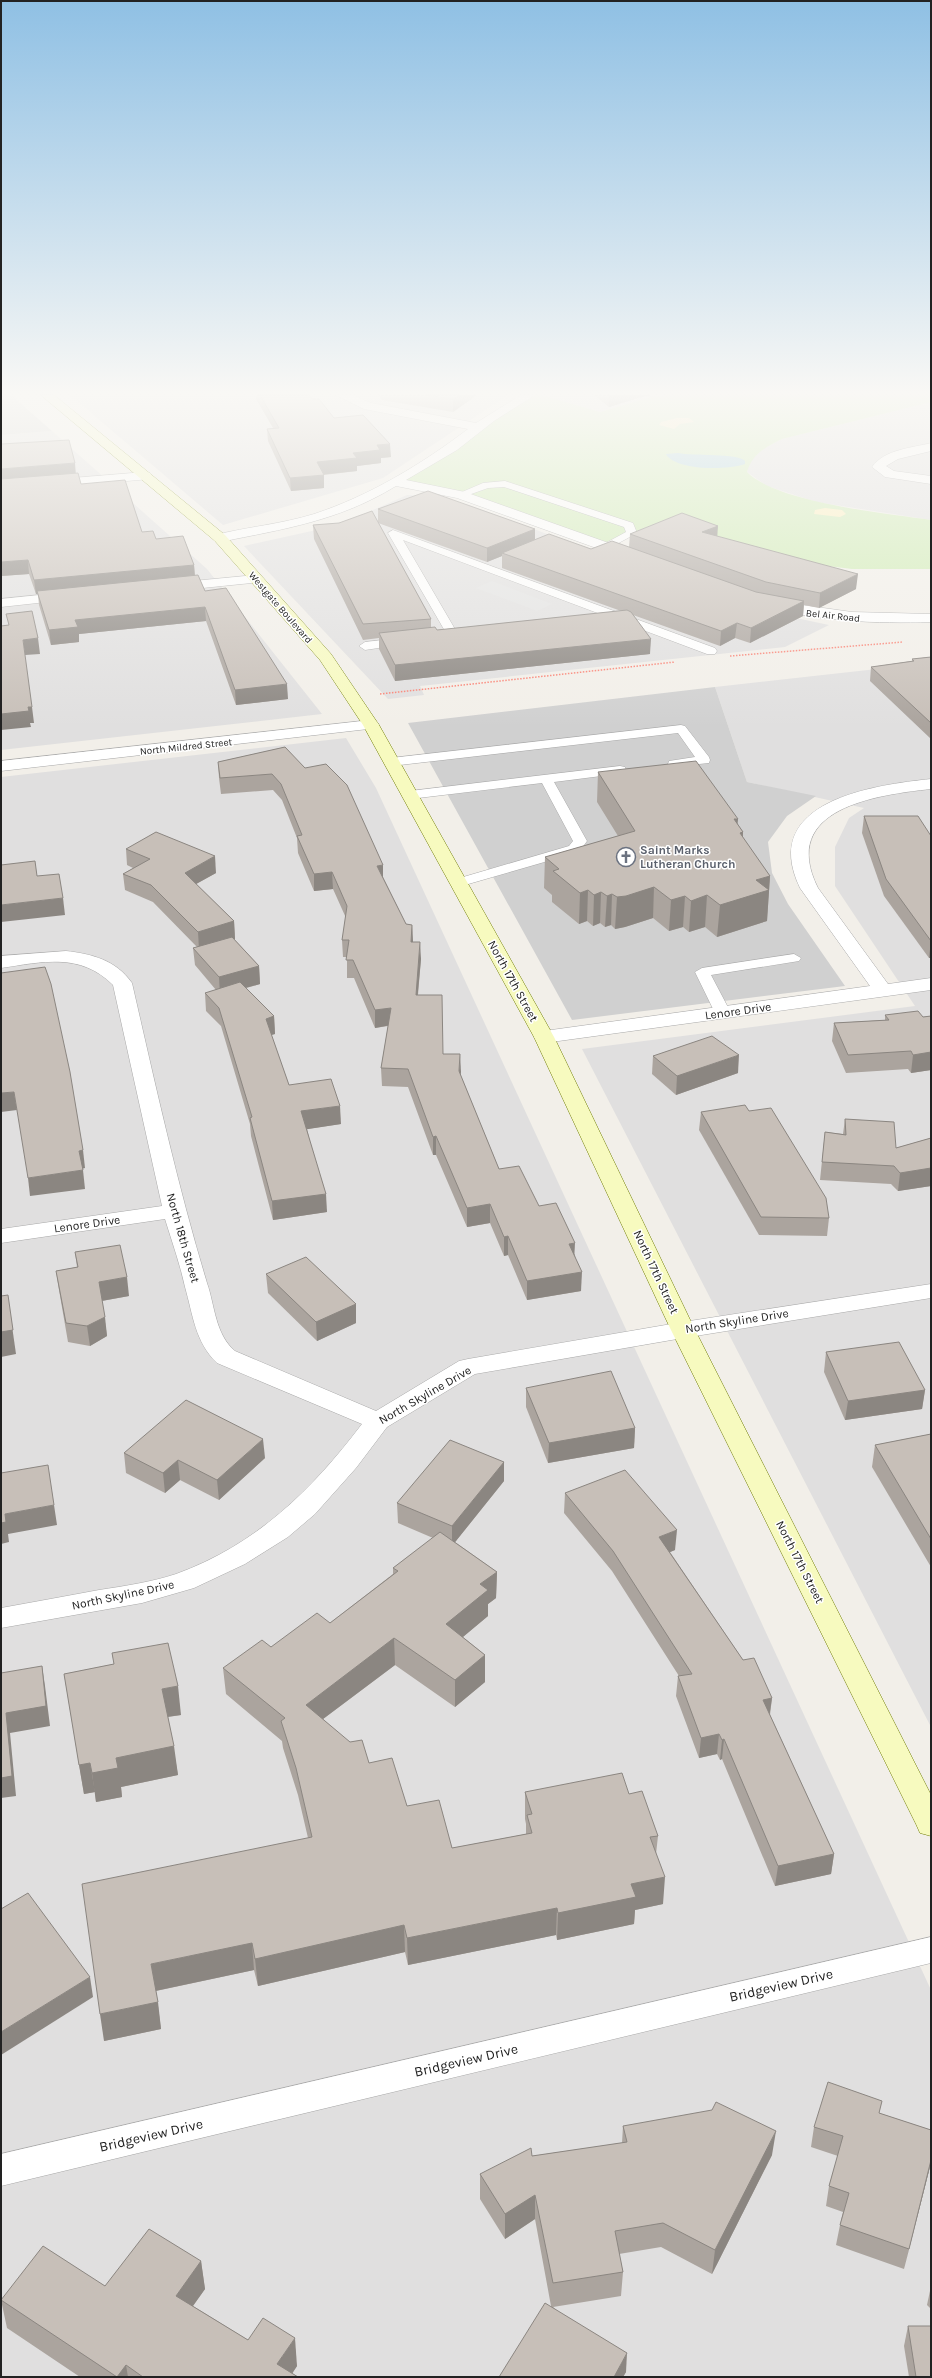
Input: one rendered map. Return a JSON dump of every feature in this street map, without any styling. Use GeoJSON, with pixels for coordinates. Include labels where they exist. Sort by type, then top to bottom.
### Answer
{"type":"FeatureCollection","features":[{"type":"Feature","properties":{"kind":"street","name":"Westgate Boulevard"},"geometry":{"type":"LineString","coordinates":[[181,506],[220,538],[326,657],[371,725]]}},
{"type":"Feature","properties":{"kind":"street"},"geometry":{"type":"LineString","coordinates":[[220,538],[316,518],[348,506]]}},
{"type":"Feature","properties":{"kind":"street"},"geometry":{"type":"LineString","coordinates":[[489,506],[642,560]]}},
{"type":"Feature","properties":{"kind":"street"},"geometry":{"type":"LineString","coordinates":[[156,588],[257,579]]}},
{"type":"Feature","properties":{"kind":"street"},"geometry":{"type":"LineString","coordinates":[[1,603],[86,595]]}},
{"type":"Feature","properties":{"kind":"street","name":"Bel Air Road"},"geometry":{"type":"LineString","coordinates":[[760,602],[830,616],[880,619],[931,618]]}},
{"type":"Feature","properties":{"kind":"street","name":"North 17th Street"},"geometry":{"type":"LineString","coordinates":[[371,725],[544,1037],[683,1330],[931,1824]]}},
{"type":"Feature","properties":{"kind":"street","name":"North Mildred Street"},"geometry":{"type":"LineString","coordinates":[[1,766],[371,725]]}},
{"type":"Feature","properties":{"kind":"street"},"geometry":{"type":"LineString","coordinates":[[883,991],[814,896],[804,876],[800,850],[802,837],[807,826],[820,814],[850,798],[868,792],[931,784]]}},
{"type":"Feature","properties":{"kind":"street","name":"North 18th Street"},"geometry":{"type":"LineString","coordinates":[[1,962],[46,957],[74,956],[99,963],[114,972],[122,983],[174,1212],[197,1287],[206,1326],[216,1348],[226,1357],[378,1421]]}},
{"type":"Feature","properties":{"kind":"street","name":"Lenore Drive"},"geometry":{"type":"LineString","coordinates":[[544,1037],[931,984]]}},
{"type":"Feature","properties":{"kind":"street","name":"Lenore Drive"},"geometry":{"type":"LineString","coordinates":[[1,1236],[174,1212]]}},
{"type":"Feature","properties":{"kind":"street","name":"North Skyline Drive"},"geometry":{"type":"LineString","coordinates":[[1,1618],[142,1593],[185,1581],[236,1557],[279,1530],[306,1508],[347,1462],[378,1421],[468,1367],[683,1330],[931,1291]]}},
{"type":"Feature","properties":{"kind":"street","name":"Bridgeview Drive"},"geometry":{"type":"LineString","coordinates":[[1,2170],[931,1950]]}},
{"type":"Feature","properties":{"kind":"lane"},"geometry":{"type":"LineString","coordinates":[[571,506],[629,525],[632,533],[606,547]]}},
{"type":"Feature","properties":{"kind":"lane"},"geometry":{"type":"LineString","coordinates":[[453,636],[394,533],[711,651]]}},
{"type":"Feature","properties":{"kind":"lane"},"geometry":{"type":"LineString","coordinates":[[557,540],[571,534]]}},
{"type":"Feature","properties":{"kind":"lane"},"geometry":{"type":"LineString","coordinates":[[486,568],[500,562]]}},
{"type":"Feature","properties":{"kind":"lane"},"geometry":{"type":"LineString","coordinates":[[592,621],[622,618]]}},
{"type":"Feature","properties":{"kind":"lane"},"geometry":{"type":"LineString","coordinates":[[438,638],[468,635]]}},
{"type":"Feature","properties":{"kind":"lane"},"geometry":{"type":"LineString","coordinates":[[365,646],[416,640]]}},
{"type":"Feature","properties":{"kind":"lane"},"geometry":{"type":"LineString","coordinates":[[391,762],[681,729],[704,760],[664,765]]}},
{"type":"Feature","properties":{"kind":"lane"},"geometry":{"type":"LineString","coordinates":[[410,795],[633,769]]}},
{"type":"Feature","properties":{"kind":"lane"},"geometry":{"type":"LineString","coordinates":[[458,883],[574,849],[580,841],[546,779]]}},
{"type":"Feature","properties":{"kind":"lane"},"geometry":{"type":"LineString","coordinates":[[723,1013],[702,972],[794,958]]}},
{"type":"Feature","properties":{"kind":"path"},"geometry":{"type":"LineString","coordinates":[[726,657],[907,642]]}},
{"type":"Feature","properties":{"kind":"path"},"geometry":{"type":"LineString","coordinates":[[352,697],[679,662]]}},
{"type":"Feature","properties":{"kind":"shaded area"},"geometry":{"type":"Polygon","coordinates":[[[1,506],[136,506],[207,569],[322,714],[1,750],[1,506]]]}},
{"type":"Feature","properties":{"kind":"shaded area"},"geometry":{"type":"Polygon","coordinates":[[[201,506],[288,506],[223,525],[201,506]]]}},
{"type":"Feature","properties":{"kind":"shaded area"},"geometry":{"type":"Polygon","coordinates":[[[382,506],[472,506],[725,600],[758,610],[829,625],[785,647],[420,686],[424,695],[388,699],[244,546],[339,525],[382,506]]]}},
{"type":"Feature","properties":{"kind":"shaded area"},"geometry":{"type":"Polygon","coordinates":[[[841,506],[931,506],[931,520],[841,506]]]}},
{"type":"Feature","properties":{"kind":"shaded area"},"geometry":{"type":"Polygon","coordinates":[[[492,581],[552,604],[537,611],[476,588],[492,581]]]}},
{"type":"Feature","properties":{"kind":"shaded area"},"geometry":{"type":"Polygon","coordinates":[[[931,663],[931,1727],[582,1049],[915,1006],[835,886],[835,847],[849,818],[864,808],[747,782],[715,687],[931,663]]]}},
{"type":"Feature","properties":{"kind":"shaded area","name":"Saint Marks Lutheran Church"},"geometry":{"type":"Polygon","coordinates":[[[715,687],[747,782],[816,796],[787,816],[768,842],[772,873],[788,904],[845,986],[572,1020],[408,723],[715,687]]]}},
{"type":"Feature","properties":{"kind":"shaded area"},"geometry":{"type":"Polygon","coordinates":[[[346,738],[376,788],[931,1990],[931,2377],[1,2377],[1,777],[346,738]]]}},
{"type":"Feature","properties":{"kind":"green space"},"geometry":{"type":"Polygon","coordinates":[[[493,506],[838,506],[931,520],[931,569],[852,569],[795,562],[665,520],[601,545],[493,506]]]}},
{"type":"Feature","properties":{"kind":"sand"},"geometry":{"type":"Polygon","coordinates":[[[825,508],[842,510],[846,514],[840,517],[814,514],[815,510],[825,508]]]}},
{"type":"Feature","properties":{"kind":"building"},"geometry":{"type":"Polygon","coordinates":[[[1,506],[133,506],[142,532],[153,531],[156,539],[183,536],[194,565],[34,580],[28,560],[1,562],[1,506]]]}},
{"type":"Feature","properties":{"kind":"building"},"geometry":{"type":"Polygon","coordinates":[[[386,506],[470,506],[535,529],[487,548],[378,509],[386,506]]]}},
{"type":"Feature","properties":{"kind":"building"},"geometry":{"type":"Polygon","coordinates":[[[372,511],[431,619],[363,624],[313,525],[339,523],[372,511]]]}},
{"type":"Feature","properties":{"kind":"building"},"geometry":{"type":"Polygon","coordinates":[[[682,513],[718,526],[702,532],[858,574],[820,593],[766,582],[630,534],[682,513]]]}},
{"type":"Feature","properties":{"kind":"building"},"geometry":{"type":"Polygon","coordinates":[[[549,534],[591,549],[612,541],[756,592],[804,601],[751,628],[737,623],[721,631],[502,553],[549,534]]]}},
{"type":"Feature","properties":{"kind":"building"},"geometry":{"type":"Polygon","coordinates":[[[198,575],[205,591],[226,588],[287,684],[235,690],[205,607],[75,620],[78,627],[49,630],[37,591],[198,575]]]}},
{"type":"Feature","properties":{"kind":"building"},"geometry":{"type":"Polygon","coordinates":[[[627,610],[631,612],[651,639],[395,665],[379,633],[435,627],[437,630],[627,610]]]}},
{"type":"Feature","properties":{"kind":"building"},"geometry":{"type":"Polygon","coordinates":[[[32,611],[38,638],[23,640],[32,707],[28,707],[29,711],[1,714],[1,626],[9,625],[6,614],[32,611]]]}},
{"type":"Feature","properties":{"kind":"building"},"geometry":{"type":"Polygon","coordinates":[[[931,657],[931,723],[871,667],[931,657]]]}},
{"type":"Feature","properties":{"kind":"building"},"geometry":{"type":"Polygon","coordinates":[[[285,747],[305,768],[326,764],[347,785],[383,865],[377,866],[406,924],[412,925],[411,942],[420,942],[416,995],[442,995],[443,1054],[460,1054],[459,1071],[499,1169],[519,1166],[539,1206],[556,1203],[575,1243],[569,1244],[582,1272],[527,1281],[508,1236],[504,1237],[490,1204],[467,1208],[436,1136],[433,1137],[408,1069],[381,1068],[391,1008],[375,1010],[353,960],[346,960],[349,940],[342,940],[347,906],[332,872],[314,874],[297,836],[302,835],[281,784],[272,774],[220,778],[218,762],[285,747]]]}},
{"type":"Feature","properties":{"kind":"building"},"geometry":{"type":"Polygon","coordinates":[[[696,761],[738,819],[734,819],[743,832],[740,833],[770,876],[756,880],[769,890],[720,905],[707,895],[691,901],[685,896],[671,900],[654,887],[626,896],[617,897],[612,894],[607,896],[601,892],[594,895],[588,890],[580,893],[553,871],[559,869],[545,857],[635,831],[598,772],[696,761]]]}},
{"type":"Feature","properties":{"kind":"building"},"geometry":{"type":"Polygon","coordinates":[[[864,816],[918,816],[931,836],[931,941],[886,879],[864,816]]]}},
{"type":"Feature","properties":{"kind":"building"},"geometry":{"type":"Polygon","coordinates":[[[156,832],[215,856],[185,873],[234,921],[198,932],[151,885],[123,874],[150,859],[126,849],[156,832]]]}},
{"type":"Feature","properties":{"kind":"building"},"geometry":{"type":"Polygon","coordinates":[[[35,861],[37,876],[59,874],[63,898],[1,905],[1,865],[35,861]]]}},
{"type":"Feature","properties":{"kind":"building"},"geometry":{"type":"Polygon","coordinates":[[[232,937],[259,966],[219,977],[193,948],[232,937]]]}},
{"type":"Feature","properties":{"kind":"building"},"geometry":{"type":"Polygon","coordinates":[[[45,967],[51,984],[70,1072],[83,1150],[79,1151],[83,1170],[28,1178],[14,1092],[1,1093],[1,973],[45,967]]]}},
{"type":"Feature","properties":{"kind":"building"},"geometry":{"type":"Polygon","coordinates":[[[240,982],[274,1016],[266,1019],[289,1085],[331,1079],[340,1106],[301,1111],[326,1194],[272,1201],[250,1118],[252,1117],[219,1008],[205,993],[240,982]]]}},
{"type":"Feature","properties":{"kind":"building"},"geometry":{"type":"Polygon","coordinates":[[[918,1011],[923,1017],[931,1016],[931,1052],[913,1055],[911,1051],[848,1055],[834,1023],[889,1020],[885,1015],[918,1011]]]}},
{"type":"Feature","properties":{"kind":"building"},"geometry":{"type":"Polygon","coordinates":[[[712,1036],[739,1055],[677,1076],[653,1056],[712,1036]]]}},
{"type":"Feature","properties":{"kind":"building"},"geometry":{"type":"Polygon","coordinates":[[[745,1105],[749,1111],[771,1108],[826,1198],[829,1218],[761,1217],[701,1112],[745,1105]]]}},
{"type":"Feature","properties":{"kind":"building"},"geometry":{"type":"Polygon","coordinates":[[[845,1119],[894,1122],[896,1148],[931,1138],[931,1168],[900,1173],[894,1166],[822,1162],[825,1132],[846,1135],[845,1119]]]}},
{"type":"Feature","properties":{"kind":"building"},"geometry":{"type":"Polygon","coordinates":[[[120,1245],[127,1277],[99,1282],[105,1317],[87,1326],[66,1323],[56,1271],[78,1267],[75,1252],[120,1245]]]}},
{"type":"Feature","properties":{"kind":"building"},"geometry":{"type":"Polygon","coordinates":[[[306,1257],[356,1304],[316,1322],[266,1274],[306,1257]]]}},
{"type":"Feature","properties":{"kind":"building"},"geometry":{"type":"Polygon","coordinates":[[[8,1295],[13,1330],[1,1332],[1,1296],[8,1295]]]}},
{"type":"Feature","properties":{"kind":"building"},"geometry":{"type":"Polygon","coordinates":[[[899,1342],[925,1390],[848,1401],[826,1352],[899,1342]]]}},
{"type":"Feature","properties":{"kind":"building"},"geometry":{"type":"Polygon","coordinates":[[[611,1371],[635,1428],[549,1443],[526,1388],[611,1371]]]}},
{"type":"Feature","properties":{"kind":"building"},"geometry":{"type":"Polygon","coordinates":[[[186,1400],[263,1439],[217,1480],[178,1460],[163,1473],[124,1453],[186,1400]]]}},
{"type":"Feature","properties":{"kind":"building"},"geometry":{"type":"Polygon","coordinates":[[[931,1434],[931,1539],[875,1445],[931,1434]]]}},
{"type":"Feature","properties":{"kind":"building"},"geometry":{"type":"Polygon","coordinates":[[[450,1440],[504,1462],[452,1526],[397,1503],[450,1440]]]}},
{"type":"Feature","properties":{"kind":"building"},"geometry":{"type":"Polygon","coordinates":[[[48,1465],[54,1505],[5,1514],[6,1522],[1,1523],[1,1473],[48,1465]]]}},
{"type":"Feature","properties":{"kind":"building"},"geometry":{"type":"Polygon","coordinates":[[[625,1470],[677,1530],[659,1537],[743,1660],[754,1658],[772,1698],[763,1700],[834,1854],[778,1866],[724,1739],[722,1740],[719,1734],[701,1738],[678,1676],[692,1674],[613,1551],[565,1493],[625,1470]]]}},
{"type":"Feature","properties":{"kind":"building"},"geometry":{"type":"Polygon","coordinates":[[[440,1532],[497,1572],[480,1584],[488,1590],[446,1624],[485,1655],[455,1680],[394,1638],[306,1705],[350,1742],[362,1740],[369,1763],[392,1758],[407,1806],[439,1800],[452,1848],[532,1833],[527,1815],[532,1814],[525,1792],[622,1773],[629,1794],[642,1791],[658,1836],[650,1837],[665,1877],[631,1884],[636,1897],[558,1913],[557,1908],[407,1938],[404,1925],[255,1959],[252,1943],[151,1964],[158,2002],[100,2014],[82,1884],[312,1837],[296,1768],[281,1721],[285,1718],[223,1668],[262,1640],[271,1647],[317,1613],[330,1623],[398,1571],[393,1568],[440,1532]]]}},
{"type":"Feature","properties":{"kind":"building"},"geometry":{"type":"Polygon","coordinates":[[[168,1643],[178,1686],[162,1689],[174,1746],[116,1758],[118,1768],[92,1773],[90,1763],[79,1765],[64,1674],[114,1664],[112,1653],[168,1643]]]}},
{"type":"Feature","properties":{"kind":"building"},"geometry":{"type":"Polygon","coordinates":[[[42,1666],[46,1706],[6,1713],[12,1776],[1,1778],[1,1673],[42,1666]]]}},
{"type":"Feature","properties":{"kind":"building"},"geometry":{"type":"Polygon","coordinates":[[[28,1893],[90,1977],[1,2032],[1,1909],[28,1893]]]}},
{"type":"Feature","properties":{"kind":"building"},"geometry":{"type":"Polygon","coordinates":[[[828,2082],[882,2101],[879,2113],[931,2130],[931,2160],[909,2249],[840,2225],[849,2193],[829,2186],[843,2136],[814,2127],[828,2082]]]}},
{"type":"Feature","properties":{"kind":"building"},"geometry":{"type":"Polygon","coordinates":[[[716,2102],[776,2131],[715,2250],[663,2223],[615,2231],[623,2272],[553,2283],[535,2195],[505,2214],[480,2174],[531,2148],[532,2156],[627,2142],[623,2126],[712,2110],[716,2102]]]}},
{"type":"Feature","properties":{"kind":"building"},"geometry":{"type":"Polygon","coordinates":[[[149,2229],[201,2261],[176,2296],[248,2340],[263,2318],[295,2338],[277,2364],[298,2377],[143,2377],[126,2365],[117,2377],[1,2300],[43,2246],[105,2286],[149,2229]]]}},
{"type":"Feature","properties":{"kind":"building"},"geometry":{"type":"Polygon","coordinates":[[[545,2303],[627,2353],[614,2377],[499,2377],[545,2303]]]}},
{"type":"Feature","properties":{"kind":"building"},"geometry":{"type":"Polygon","coordinates":[[[908,2326],[931,2326],[931,2377],[916,2377],[908,2326]]]}},
{"type":"Feature","properties":{"kind":"place","name":"Saint Marks Lutheran Church"},"geometry":{"type":"Point","coordinates":[626,857]}}]}
